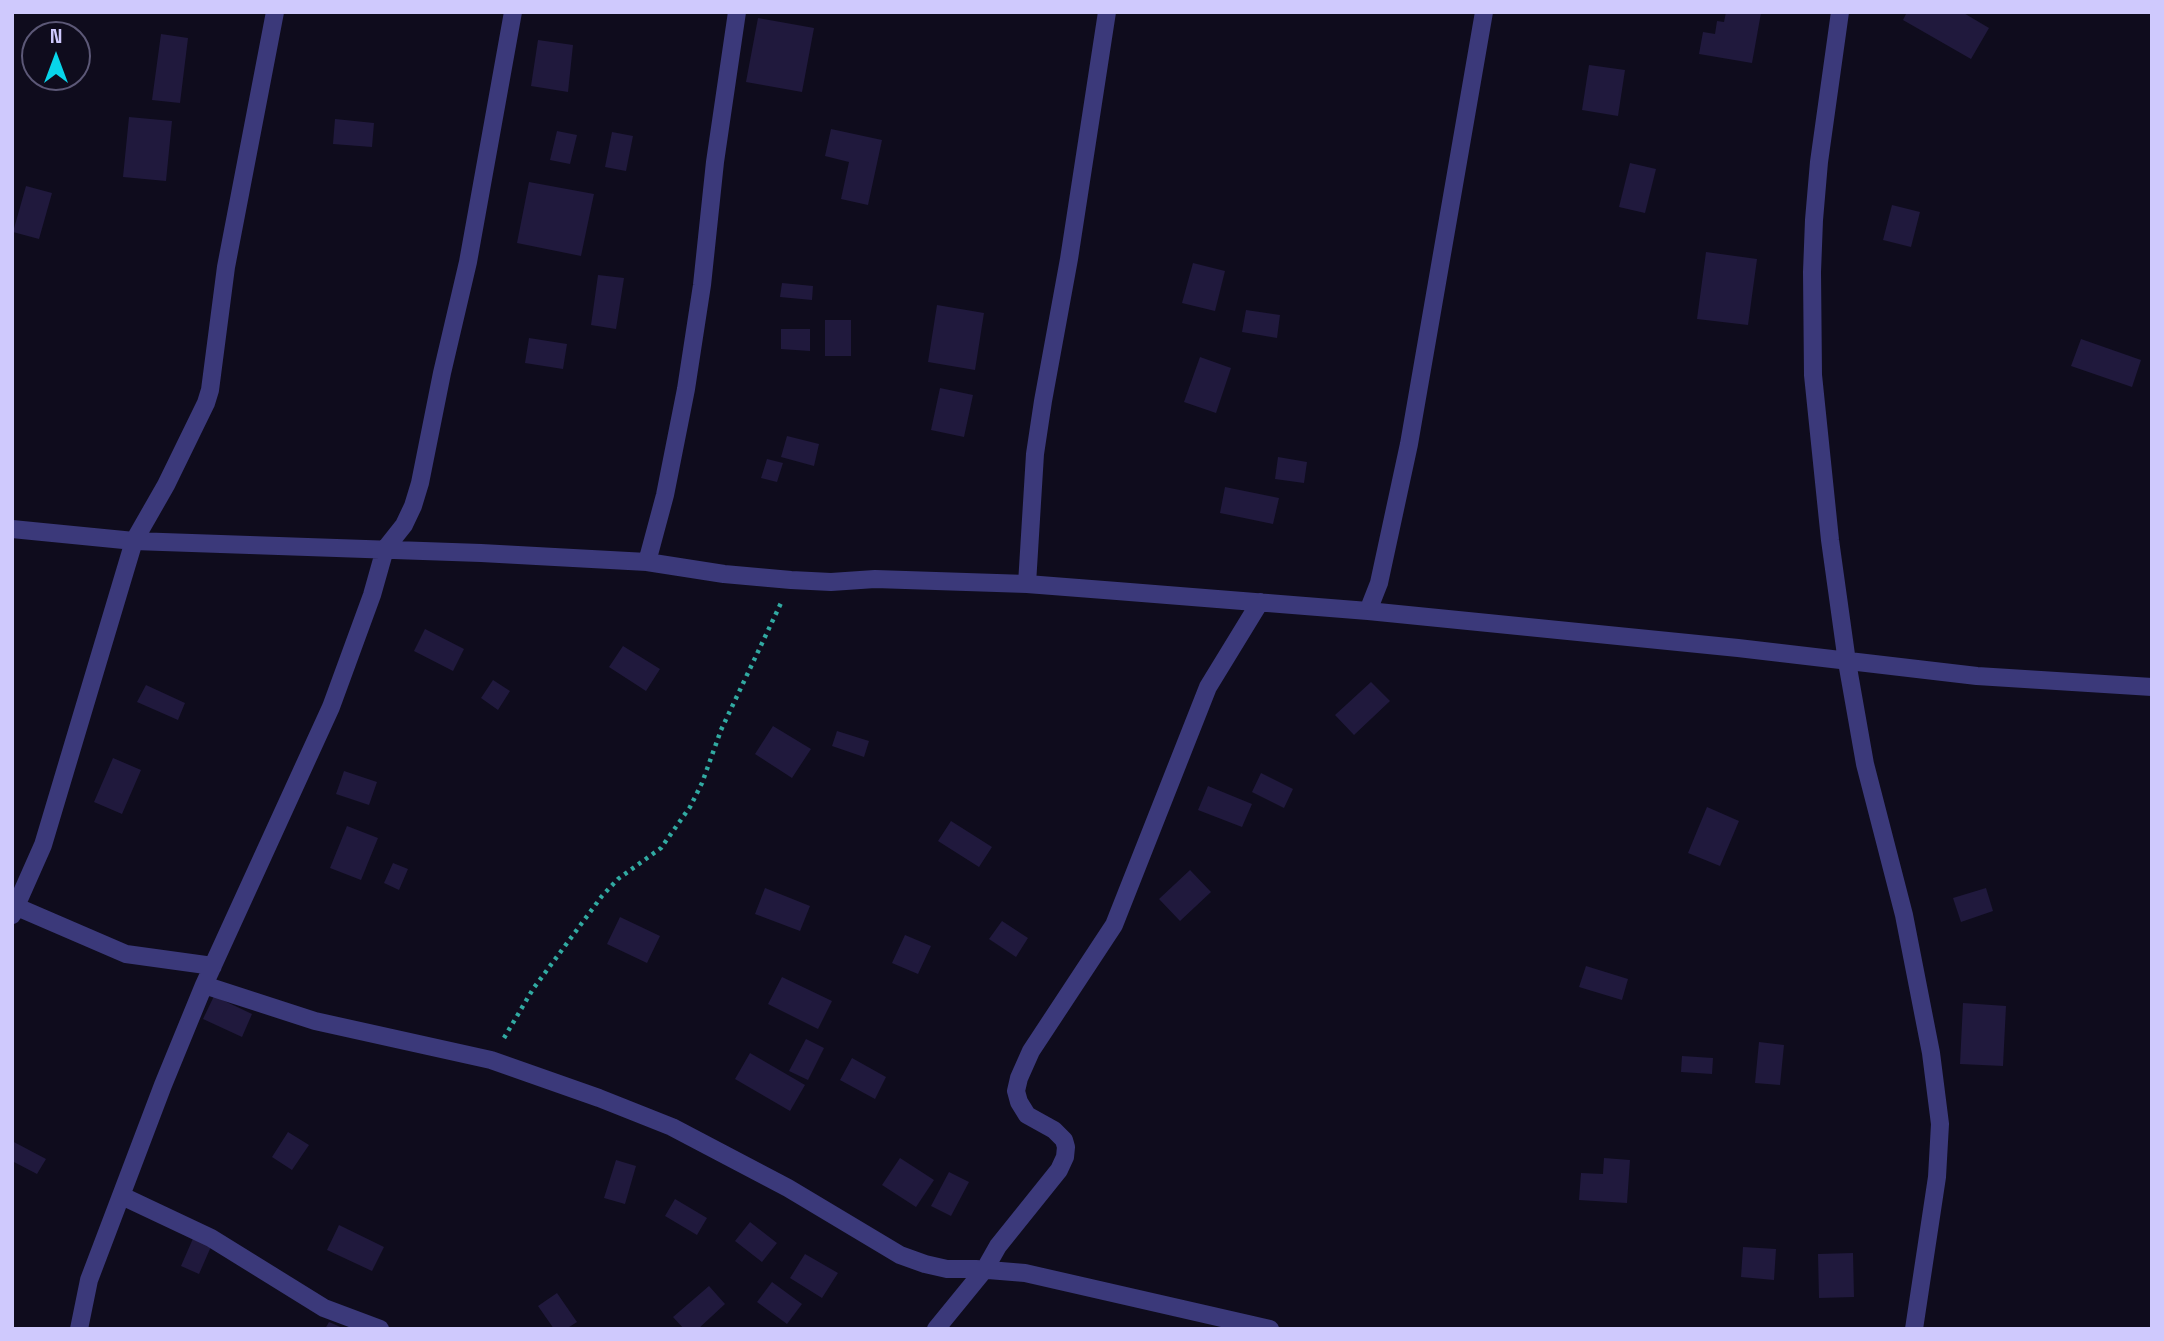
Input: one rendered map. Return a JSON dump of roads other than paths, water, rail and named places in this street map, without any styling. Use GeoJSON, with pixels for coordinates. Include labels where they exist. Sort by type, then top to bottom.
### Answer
{"type":"FeatureCollection","features":[{"type":"Feature","properties":{"kind":"street"},"geometry":{"type":"LineString","coordinates":[[213,967],[126,954],[14,911],[43,845],[134,541],[166,485],[210,390],[226,267],[275,12]]}},
{"type":"Feature","properties":{"kind":"street"},"geometry":{"type":"LineString","coordinates":[[79,1329],[89,1280],[163,1085],[204,985],[331,707],[372,595],[385,549],[404,525],[420,483],[468,262],[513,12]]}},
{"type":"Feature","properties":{"kind":"street"},"geometry":{"type":"LineString","coordinates":[[647,562],[665,495],[702,285],[715,162],[737,12]]}},
{"type":"Feature","properties":{"kind":"street"},"geometry":{"type":"LineString","coordinates":[[1027,584],[1035,454],[1069,259],[1107,12]]}},
{"type":"Feature","properties":{"kind":"street"},"geometry":{"type":"LineString","coordinates":[[1368,611],[1379,583],[1409,444],[1484,12]]}},
{"type":"Feature","properties":{"kind":"street"},"geometry":{"type":"LineString","coordinates":[[1840,12],[1819,162],[1814,220],[1813,375],[1830,540],[1847,662],[1865,764],[1904,915],[1931,1053],[1940,1124],[1937,1177],[1914,1329]]}},
{"type":"Feature","properties":{"kind":"street"},"geometry":{"type":"LineString","coordinates":[[12,528],[134,541],[385,549],[647,562],[724,574],[791,580],[831,582],[875,579],[1027,584],[1368,611],[1738,648],[1977,676],[2152,687]]}},
{"type":"Feature","properties":{"kind":"street"},"geometry":{"type":"LineString","coordinates":[[936,1329],[985,1269],[998,1246],[1059,1170],[1065,1157],[1066,1147],[1061,1135],[1027,1115],[1018,1102],[1018,1078],[1031,1051],[1114,925],[1208,687],[1260,602]]}},
{"type":"Feature","properties":{"kind":"street"},"geometry":{"type":"LineString","coordinates":[[204,985],[315,1021],[491,1060],[586,1093],[672,1127],[788,1188],[900,1255],[925,1264],[947,1269],[1026,1273],[1270,1329]]}},
{"type":"Feature","properties":{"kind":"street"},"geometry":{"type":"LineString","coordinates":[[122,1196],[211,1238],[324,1308],[380,1329]]}}]}
